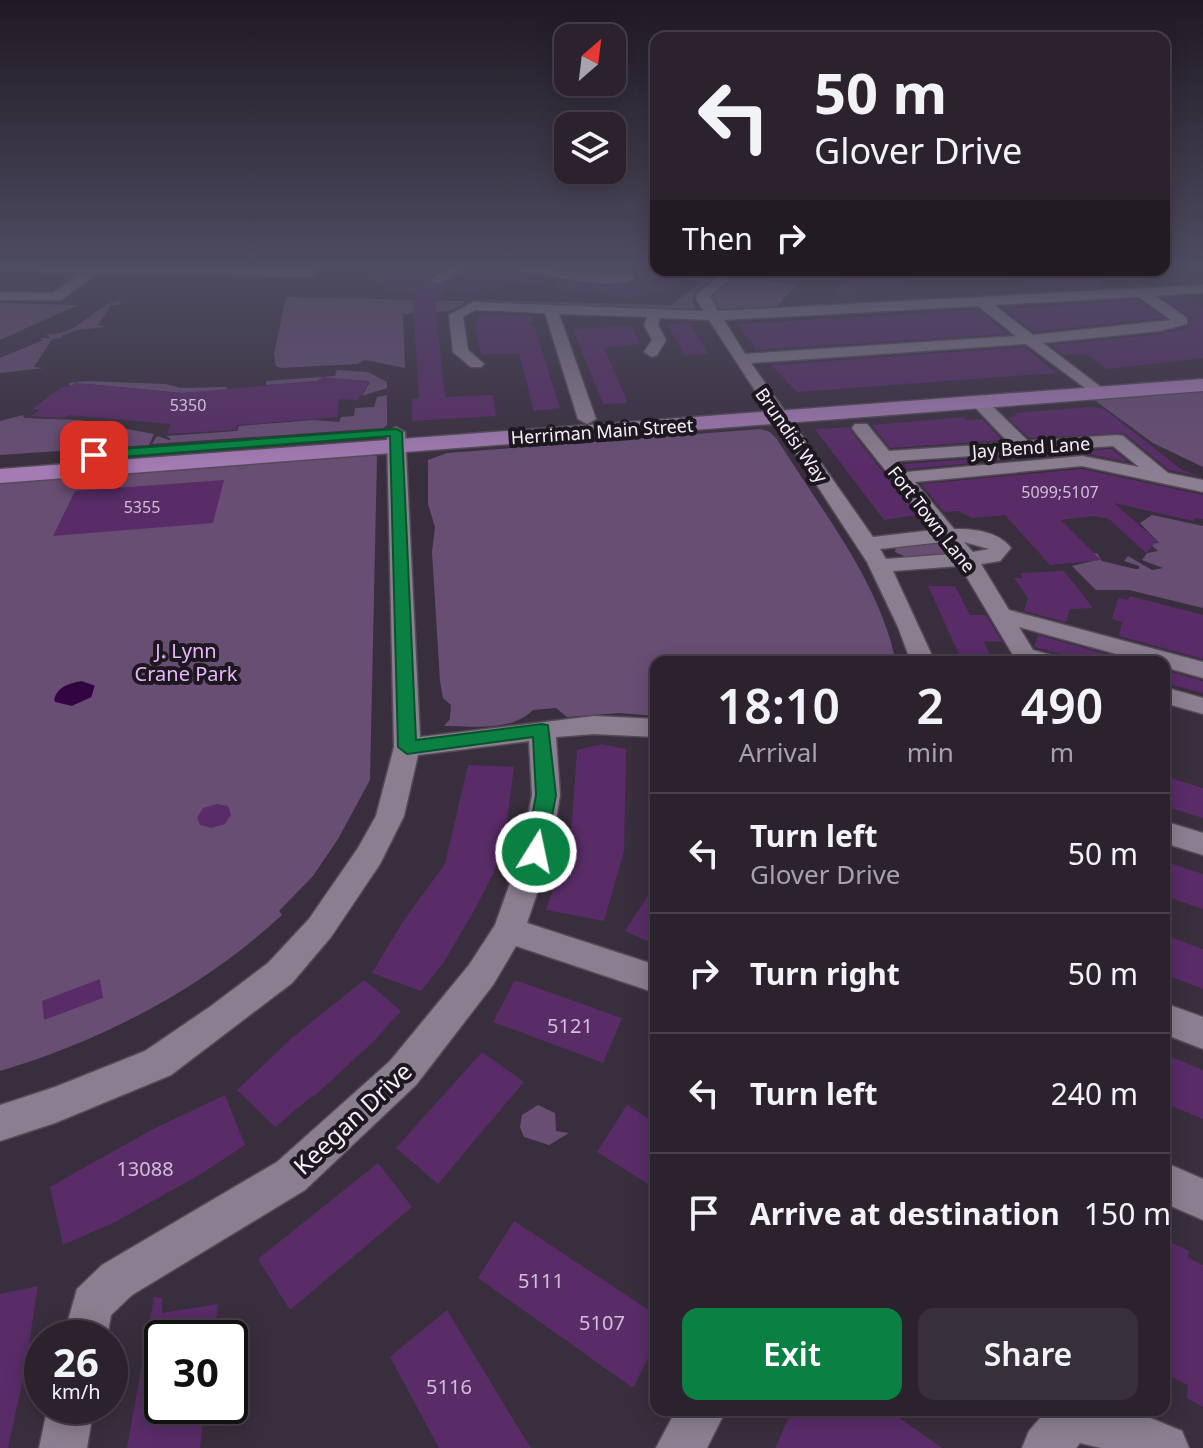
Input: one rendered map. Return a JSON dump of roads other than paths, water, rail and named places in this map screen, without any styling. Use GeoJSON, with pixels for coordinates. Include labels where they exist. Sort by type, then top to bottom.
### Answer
{"type":"FeatureCollection","features":[{"type":"Feature","properties":{"kind":"main road","name":"Herriman Main Street"},"geometry":{"type":"LineString","coordinates":[[0,476],[587,419],[979,403],[1203,373]]}},
{"type":"Feature","properties":{"kind":"main road","name":"Herriman Main Street"},"geometry":{"type":"LineString","coordinates":[[0,462],[396,439],[1093,389],[1203,385]]}},
{"type":"Feature","properties":{"kind":"street"},"geometry":{"type":"LineString","coordinates":[[458,333],[461,352],[476,364]]}},
{"type":"Feature","properties":{"kind":"street"},"geometry":{"type":"LineString","coordinates":[[556,333],[587,419]]}},
{"type":"Feature","properties":{"kind":"street"},"geometry":{"type":"LineString","coordinates":[[652,352],[659,340],[655,333]]}},
{"type":"Feature","properties":{"kind":"street","name":"Brundisi Way"},"geometry":{"type":"LineString","coordinates":[[724,333],[869,544],[908,617],[921,656]]}},
{"type":"Feature","properties":{"kind":"street"},"geometry":{"type":"LineString","coordinates":[[1021,333],[1093,389]]}},
{"type":"Feature","properties":{"kind":"street"},"geometry":{"type":"LineString","coordinates":[[740,359],[1099,333]]}},
{"type":"Feature","properties":{"kind":"street"},"geometry":{"type":"LineString","coordinates":[[979,403],[1024,447]]}},
{"type":"Feature","properties":{"kind":"street","name":"Fort Town Lane"},"geometry":{"type":"LineString","coordinates":[[861,428],[967,559],[1024,655],[1028,656]]}},
{"type":"Feature","properties":{"kind":"street"},"geometry":{"type":"LineString","coordinates":[[0,1123],[55,1105],[158,1063],[280,973],[320,928],[369,856],[390,816],[407,747],[396,439]]}},
{"type":"Feature","properties":{"kind":"street","name":"Jay Bend Lane"},"geometry":{"type":"LineString","coordinates":[[885,457],[1117,440],[1163,478]]}},
{"type":"Feature","properties":{"kind":"street","name":"Jay Bend Lane"},"geometry":{"type":"LineString","coordinates":[[901,478],[1082,461],[1203,486]]}},
{"type":"Feature","properties":{"kind":"street"},"geometry":{"type":"LineString","coordinates":[[869,544],[981,536],[993,540],[1001,548],[993,557],[882,566]]}},
{"type":"Feature","properties":{"kind":"street"},"geometry":{"type":"LineString","coordinates":[[1000,615],[1151,656]]}},
{"type":"Feature","properties":{"kind":"street"},"geometry":{"type":"LineString","coordinates":[[1170,661],[1203,670]]}},
{"type":"Feature","properties":{"kind":"street"},"geometry":{"type":"LineString","coordinates":[[1170,697],[1203,706]]}},
{"type":"Feature","properties":{"kind":"street"},"geometry":{"type":"LineString","coordinates":[[407,747],[625,723],[650,727]]}},
{"type":"Feature","properties":{"kind":"street","name":"Keegan Drive"},"geometry":{"type":"LineString","coordinates":[[89,1320],[92,1304],[117,1280],[291,1176],[403,1073],[481,975],[509,930],[536,852],[546,795],[542,730]]}},
{"type":"Feature","properties":{"kind":"street"},"geometry":{"type":"LineString","coordinates":[[1170,834],[1203,844]]}},
{"type":"Feature","properties":{"kind":"street"},"geometry":{"type":"LineString","coordinates":[[509,930],[650,977]]}},
{"type":"Feature","properties":{"kind":"street"},"geometry":{"type":"LineString","coordinates":[[1170,1020],[1203,1033]]}},
{"type":"Feature","properties":{"kind":"street"},"geometry":{"type":"LineString","coordinates":[[1170,1185],[1203,1200]]}},
{"type":"Feature","properties":{"kind":"street"},"geometry":{"type":"LineString","coordinates":[[680,1448],[699,1416]]}},
{"type":"Feature","properties":{"kind":"street"},"geometry":{"type":"LineString","coordinates":[[1046,1448],[1071,1418],[1120,1429],[1165,1448]]}},
{"type":"Feature","properties":{"kind":"street"},"geometry":{"type":"LineString","coordinates":[[63,1448],[68,1424]]}},
{"type":"Feature","properties":{"kind":"park label","name":"J. Lynn Crane Park"},"geometry":{"type":"Point","coordinates":[186,662]}}]}
